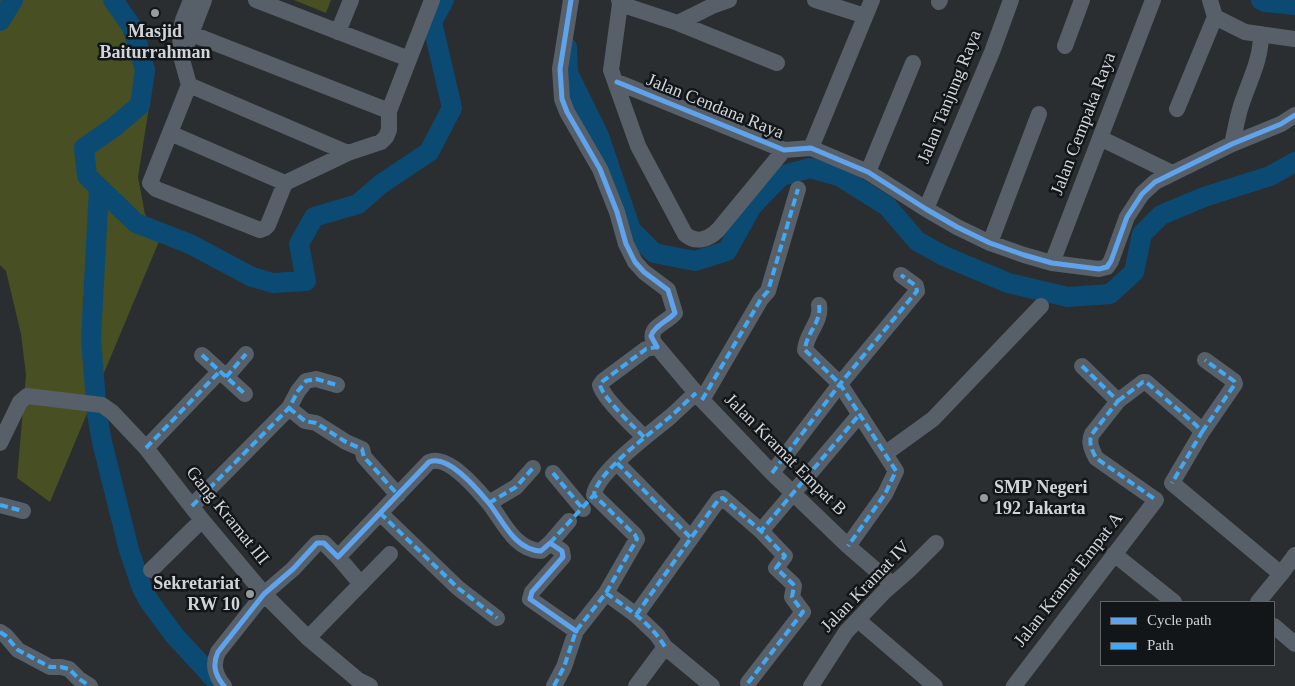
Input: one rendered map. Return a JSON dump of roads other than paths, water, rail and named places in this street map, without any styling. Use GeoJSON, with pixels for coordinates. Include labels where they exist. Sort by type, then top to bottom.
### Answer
{"type":"FeatureCollection","features":[{"type":"Feature","properties":{"kind":"street"},"geometry":{"type":"LineString","coordinates":[[190,0],[181,56],[188,85],[151,178],[150,186],[260,230],[268,225],[286,183],[348,153],[381,142],[386,137],[389,130],[389,110],[432,0]]}},
{"type":"Feature","properties":{"kind":"street"},"geometry":{"type":"LineString","coordinates":[[186,33],[204,0]]}},
{"type":"Feature","properties":{"kind":"street"},"geometry":{"type":"LineString","coordinates":[[338,32],[351,0]]}},
{"type":"Feature","properties":{"kind":"street"},"geometry":{"type":"LineString","coordinates":[[571,0],[560,69],[562,99],[600,169],[617,212],[626,244],[635,262],[644,272],[668,290],[675,313],[669,320],[652,331],[651,336],[656,347],[646,349],[602,381],[600,385],[612,403],[644,437]]}},
{"type":"Feature","properties":{"kind":"street"},"geometry":{"type":"LineString","coordinates":[[678,23],[712,6],[729,0]]}},
{"type":"Feature","properties":{"kind":"street"},"geometry":{"type":"LineString","coordinates":[[815,0],[865,16]]}},
{"type":"Feature","properties":{"kind":"street"},"geometry":{"type":"LineString","coordinates":[[811,148],[872,0]]}},
{"type":"Feature","properties":{"kind":"street","name":"Jalan Tanjung Raya"},"geometry":{"type":"LineString","coordinates":[[926,209],[992,52],[1011,0]]}},
{"type":"Feature","properties":{"kind":"street"},"geometry":{"type":"LineString","coordinates":[[1065,46],[1082,0]]}},
{"type":"Feature","properties":{"kind":"street","name":"Jalan Cempaka Raya"},"geometry":{"type":"LineString","coordinates":[[1052,263],[1153,0]]}},
{"type":"Feature","properties":{"kind":"street"},"geometry":{"type":"LineString","coordinates":[[1177,109],[1215,17],[1210,0]]}},
{"type":"Feature","properties":{"kind":"street"},"geometry":{"type":"LineString","coordinates":[[259,1],[409,58]]}},
{"type":"Feature","properties":{"kind":"street"},"geometry":{"type":"LineString","coordinates":[[777,63],[678,23],[619,2],[611,65],[613,75],[638,146],[679,225],[689,237],[701,240],[711,236],[718,230],[784,150]]}},
{"type":"Feature","properties":{"kind":"street"},"geometry":{"type":"LineString","coordinates":[[1215,17],[1245,32],[1295,39]]}},
{"type":"Feature","properties":{"kind":"street"},"geometry":{"type":"LineString","coordinates":[[186,33],[389,110]]}},
{"type":"Feature","properties":{"kind":"street"},"geometry":{"type":"LineString","coordinates":[[1232,144],[1241,106],[1261,49],[1261,34]]}},
{"type":"Feature","properties":{"kind":"street"},"geometry":{"type":"LineString","coordinates":[[868,172],[913,63]]}},
{"type":"Feature","properties":{"kind":"street","name":"Jalan Cendana Raya"},"geometry":{"type":"LineString","coordinates":[[617,82],[784,150],[811,148],[868,172],[926,209],[990,243],[1052,263],[1098,269],[1107,266],[1111,261],[1127,217],[1142,194],[1155,182],[1172,173]]}},
{"type":"Feature","properties":{"kind":"street"},"geometry":{"type":"LineString","coordinates":[[188,85],[348,153]]}},
{"type":"Feature","properties":{"kind":"street"},"geometry":{"type":"LineString","coordinates":[[990,243],[1039,114]]}},
{"type":"Feature","properties":{"kind":"street"},"geometry":{"type":"LineString","coordinates":[[1100,138],[1172,173],[1232,144],[1281,124],[1295,114]]}},
{"type":"Feature","properties":{"kind":"street"},"geometry":{"type":"LineString","coordinates":[[170,133],[286,183]]}},
{"type":"Feature","properties":{"kind":"street"},"geometry":{"type":"LineString","coordinates":[[338,557],[430,462],[437,460],[455,469],[489,503],[516,539],[541,551],[594,495],[594,491],[600,481],[616,463],[644,437],[699,396],[768,291],[798,189]]}},
{"type":"Feature","properties":{"kind":"street"},"geometry":{"type":"LineString","coordinates":[[772,473],[840,384],[917,290],[916,286],[902,275]]}},
{"type":"Feature","properties":{"kind":"street"},"geometry":{"type":"LineString","coordinates":[[819,305],[820,312],[805,341],[805,350],[840,384],[895,468],[895,474],[885,494],[848,546]]}},
{"type":"Feature","properties":{"kind":"street"},"geometry":{"type":"LineString","coordinates":[[886,453],[933,419],[1041,306]]}},
{"type":"Feature","properties":{"kind":"street","name":"Jalan Kramat Empat B"},"geometry":{"type":"LineString","coordinates":[[656,347],[699,396],[772,473],[848,546],[892,584]]}},
{"type":"Feature","properties":{"kind":"street"},"geometry":{"type":"LineString","coordinates":[[146,448],[246,354]]}},
{"type":"Feature","properties":{"kind":"street"},"geometry":{"type":"LineString","coordinates":[[202,355],[245,394]]}},
{"type":"Feature","properties":{"kind":"street"},"geometry":{"type":"LineString","coordinates":[[1205,360],[1235,384],[1202,432],[1172,483],[1281,574]]}},
{"type":"Feature","properties":{"kind":"street"},"geometry":{"type":"LineString","coordinates":[[1082,366],[1118,401],[1143,382],[1146,382],[1196,424],[1202,432]]}},
{"type":"Feature","properties":{"kind":"street"},"geometry":{"type":"LineString","coordinates":[[192,506],[289,408],[306,381],[316,379],[337,385]]}},
{"type":"Feature","properties":{"kind":"street","name":"Gang Kramat III"},"geometry":{"type":"LineString","coordinates":[[0,443],[20,402],[27,396],[102,405],[122,421],[146,448],[202,520],[264,594],[308,638],[358,680],[370,686]]}},
{"type":"Feature","properties":{"kind":"street","name":"Jalan Kramat Empat A"},"geometry":{"type":"LineString","coordinates":[[1014,686],[1156,500],[1096,458],[1091,449],[1090,438],[1092,434],[1118,401]]}},
{"type":"Feature","properties":{"kind":"street"},"geometry":{"type":"LineString","coordinates":[[289,408],[305,421],[316,423],[346,442],[355,444],[362,449],[364,457],[398,495]]}},
{"type":"Feature","properties":{"kind":"street"},"geometry":{"type":"LineString","coordinates":[[761,531],[860,414]]}},
{"type":"Feature","properties":{"kind":"street"},"geometry":{"type":"LineString","coordinates":[[616,463],[690,537]]}},
{"type":"Feature","properties":{"kind":"street"},"geometry":{"type":"LineString","coordinates":[[489,503],[516,487],[533,468]]}},
{"type":"Feature","properties":{"kind":"street"},"geometry":{"type":"LineString","coordinates":[[554,473],[577,514]]}},
{"type":"Feature","properties":{"kind":"street"},"geometry":{"type":"LineString","coordinates":[[554,686],[564,667],[576,630],[606,593],[637,540],[635,535],[594,495]]}},
{"type":"Feature","properties":{"kind":"street"},"geometry":{"type":"LineString","coordinates":[[636,614],[690,537],[721,498],[761,531],[785,556],[776,568],[793,584],[792,598],[803,612],[749,685]]}},
{"type":"Feature","properties":{"kind":"street"},"geometry":{"type":"LineString","coordinates":[[0,505],[23,511]]}},
{"type":"Feature","properties":{"kind":"street"},"geometry":{"type":"LineString","coordinates":[[380,513],[458,588],[497,618]]}},
{"type":"Feature","properties":{"kind":"street"},"geometry":{"type":"LineString","coordinates":[[151,570],[202,520]]}},
{"type":"Feature","properties":{"kind":"street"},"geometry":{"type":"LineString","coordinates":[[224,686],[217,678],[214,668],[214,660],[218,652],[264,594],[293,569],[317,543],[324,543],[361,584]]}},
{"type":"Feature","properties":{"kind":"street"},"geometry":{"type":"LineString","coordinates":[[550,543],[562,551],[563,557],[532,592],[530,599],[576,630]]}},
{"type":"Feature","properties":{"kind":"street","name":"Jalan Kramat IV"},"geometry":{"type":"LineString","coordinates":[[811,686],[838,642],[892,584],[936,543]]}},
{"type":"Feature","properties":{"kind":"street"},"geometry":{"type":"LineString","coordinates":[[308,638],[390,554]]}},
{"type":"Feature","properties":{"kind":"street"},"geometry":{"type":"LineString","coordinates":[[1114,554],[1173,601]]}},
{"type":"Feature","properties":{"kind":"street"},"geometry":{"type":"LineString","coordinates":[[1259,601],[1295,555]]}},
{"type":"Feature","properties":{"kind":"street"},"geometry":{"type":"LineString","coordinates":[[606,593],[636,614],[656,634],[665,647],[712,686]]}},
{"type":"Feature","properties":{"kind":"street"},"geometry":{"type":"LineString","coordinates":[[858,620],[935,686]]}},
{"type":"Feature","properties":{"kind":"street"},"geometry":{"type":"LineString","coordinates":[[1275,627],[1295,644]]}},
{"type":"Feature","properties":{"kind":"street"},"geometry":{"type":"LineString","coordinates":[[0,632],[18,650],[50,667],[69,669],[79,680],[90,686]]}},
{"type":"Feature","properties":{"kind":"street"},"geometry":{"type":"LineString","coordinates":[[636,686],[665,647]]}},
{"type":"Feature","properties":{"kind":"waterway"},"geometry":{"type":"LineString","coordinates":[[0,21],[13,0]]}},
{"type":"Feature","properties":{"kind":"waterway"},"geometry":{"type":"LineString","coordinates":[[113,0],[132,27],[145,70],[140,105],[114,127],[84,148],[87,176],[136,223],[190,244],[252,277],[273,283],[306,281],[299,244],[314,217],[358,204],[381,184],[429,152],[452,108],[432,22],[444,0]]}},
{"type":"Feature","properties":{"kind":"waterway"},"geometry":{"type":"LineString","coordinates":[[1261,0],[1295,5]]}},
{"type":"Feature","properties":{"kind":"waterway"},"geometry":{"type":"LineString","coordinates":[[567,47],[568,73],[599,136],[631,230],[654,253],[695,261],[727,251],[752,206],[781,176],[810,168],[839,176],[887,206],[917,241],[944,256],[1008,283],[1068,297],[1110,294],[1134,272],[1142,234],[1161,215],[1204,197],[1270,176],[1295,162]]}},
{"type":"Feature","properties":{"kind":"waterway"},"geometry":{"type":"LineString","coordinates":[[99,188],[91,339],[97,414],[102,442],[129,550],[142,588],[149,601],[174,635],[221,686]]}},
{"type":"Feature","properties":{"kind":"place","name":"Masjid Baiturrahman"},"geometry":{"type":"Point","coordinates":[155,13]}},
{"type":"Feature","properties":{"kind":"place","name":"SMP Negeri 192 Jakarta"},"geometry":{"type":"Point","coordinates":[984,498]}},
{"type":"Feature","properties":{"kind":"place","name":"Sekretariat RW 10"},"geometry":{"type":"Point","coordinates":[250,594]}}]}
